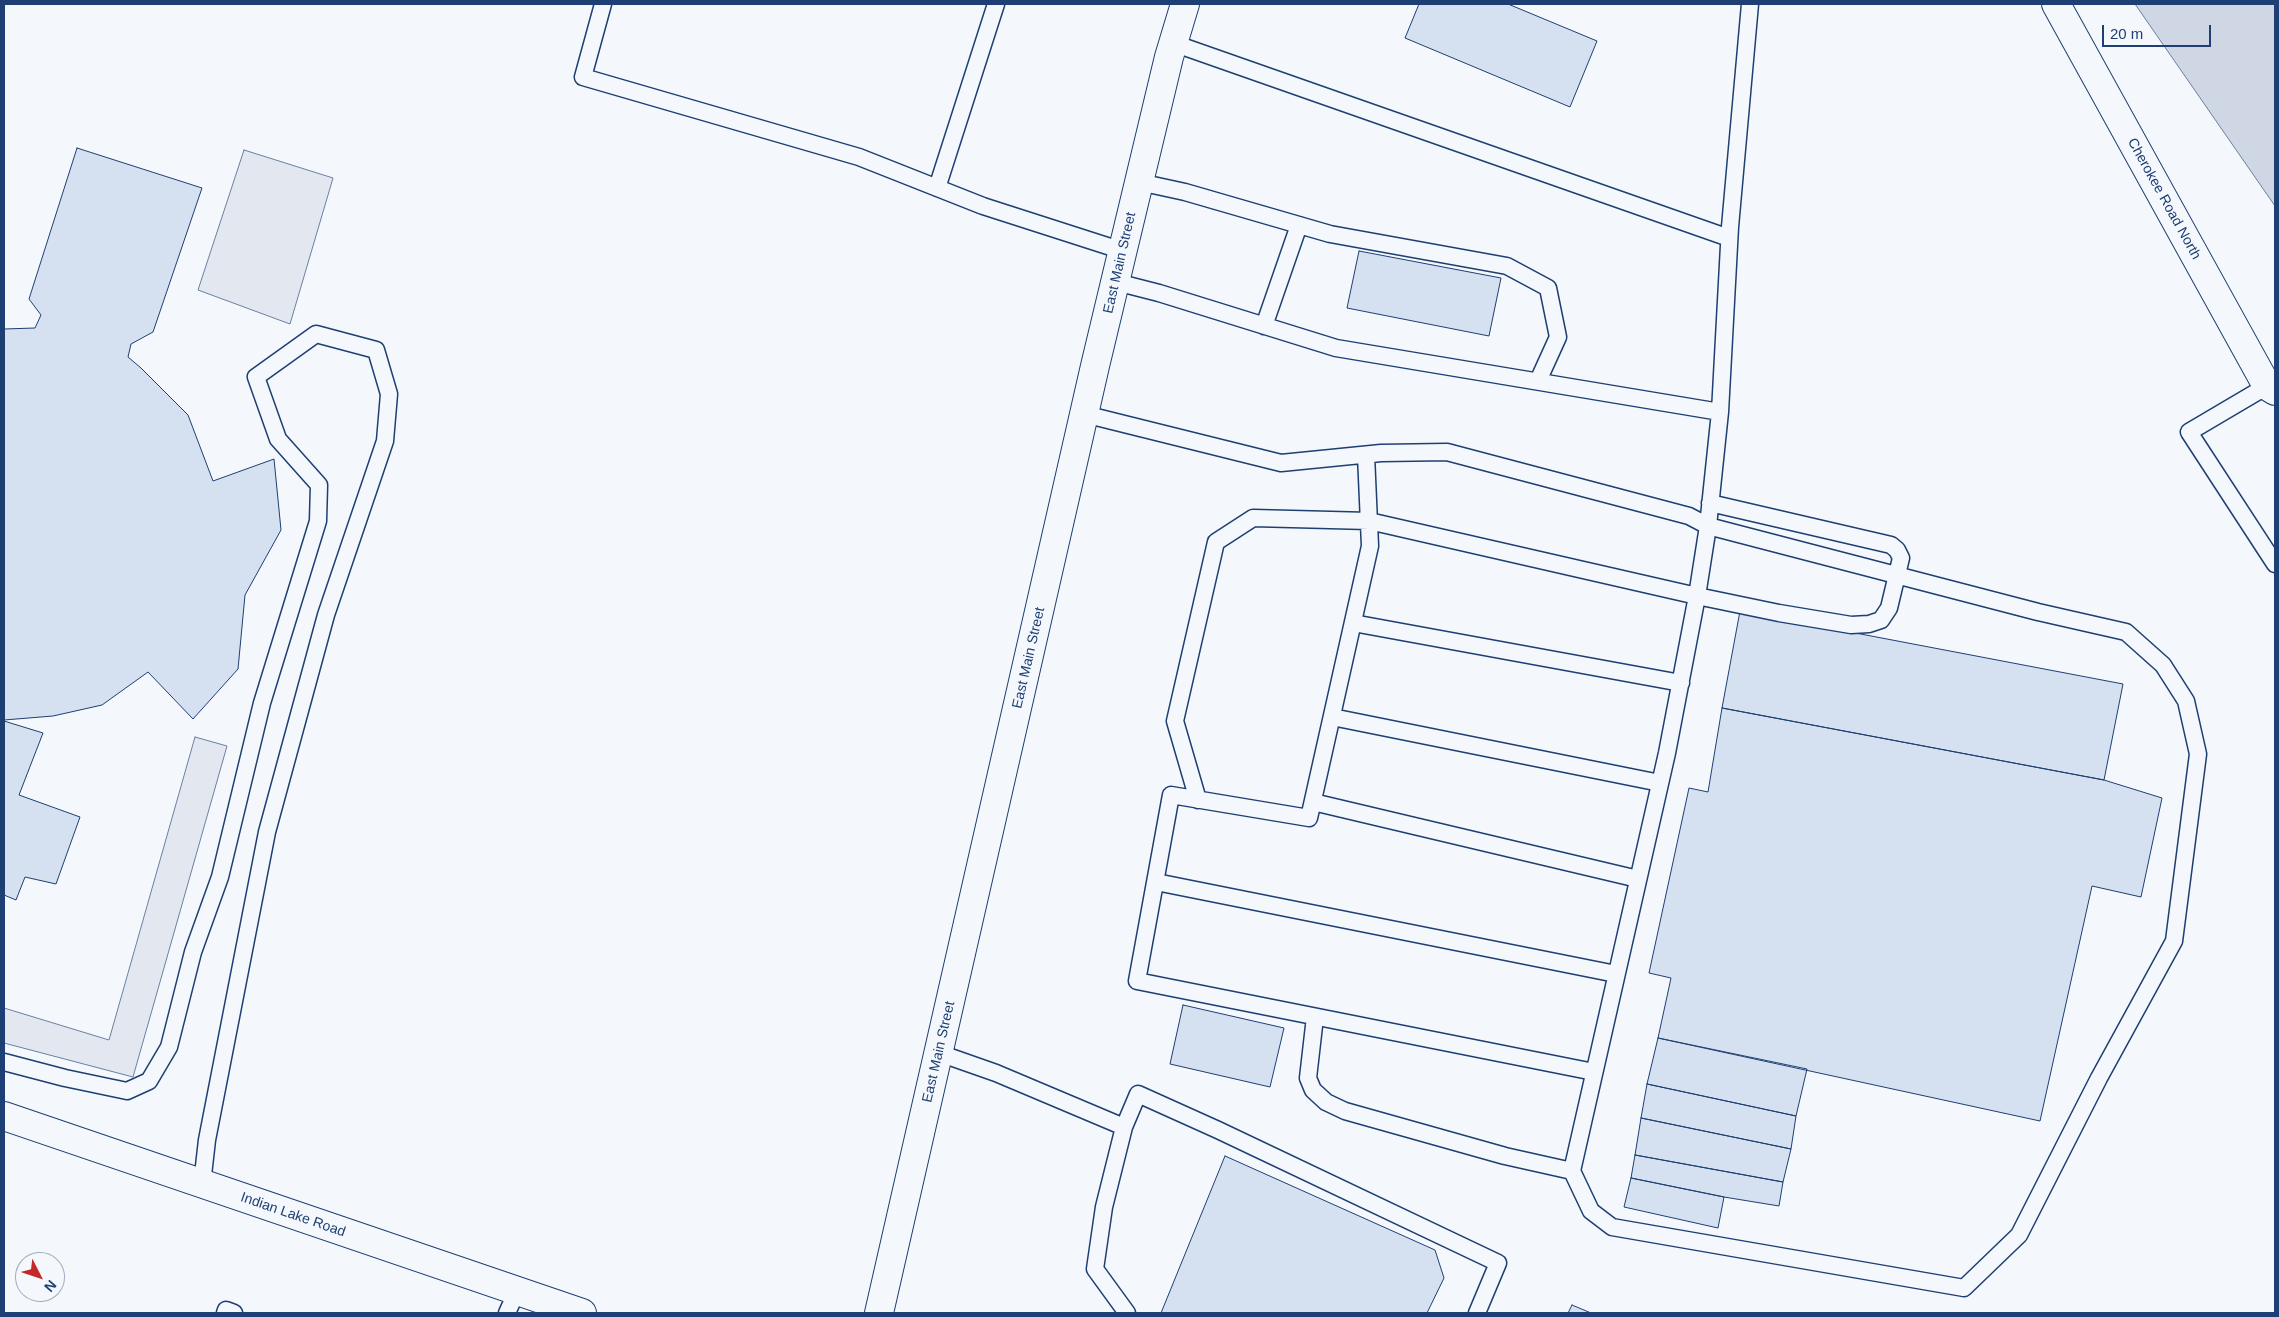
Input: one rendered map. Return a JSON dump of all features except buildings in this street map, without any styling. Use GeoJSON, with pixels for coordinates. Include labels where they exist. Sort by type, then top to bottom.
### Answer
{"type":"FeatureCollection","features":[{"type":"Feature","properties":{"kind":"main road","name":"East Main Street"},"geometry":{"type":"LineString","coordinates":[[879,1313],[1084,414],[1173,43],[1185,4]]}},
{"type":"Feature","properties":{"kind":"main road","name":"Cherokee Road North"},"geometry":{"type":"LineString","coordinates":[[2056,4],[2271,389]]}},
{"type":"Feature","properties":{"kind":"main road","name":"Indian Lake Road"},"geometry":{"type":"LineString","coordinates":[[4,1116],[202,1184],[512,1302],[582,1313]]}},
{"type":"Feature","properties":{"kind":"lane"},"geometry":{"type":"LineString","coordinates":[[603,4],[584,77],[859,157],[983,206],[1123,251]]}},
{"type":"Feature","properties":{"kind":"lane"},"geometry":{"type":"LineString","coordinates":[[937,188],[996,4]]}},
{"type":"Feature","properties":{"kind":"lane"},"geometry":{"type":"LineString","coordinates":[[1084,414],[1282,463],[1366,455],[1447,452],[1689,516],[1708,526],[2038,612],[2126,632],[2162,665],[2186,701],[2198,754],[2174,941],[2099,1078],[2019,1235],[1964,1288],[1612,1227],[1591,1211],[1572,1171],[1660,783],[1698,596],[1708,526],[1720,412],[1729,238],[1750,4]]}},
{"type":"Feature","properties":{"kind":"lane"},"geometry":{"type":"LineString","coordinates":[[1173,43],[1729,238]]}},
{"type":"Feature","properties":{"kind":"lane"},"geometry":{"type":"LineString","coordinates":[[1139,182],[1184,192],[1330,234],[1507,266],[1548,288],[1558,338],[1538,381]]}},
{"type":"Feature","properties":{"kind":"lane"},"geometry":{"type":"LineString","coordinates":[[1264,326],[1299,225]]}},
{"type":"Feature","properties":{"kind":"lane"},"geometry":{"type":"LineString","coordinates":[[1116,282],[1336,348],[1720,412]]}},
{"type":"Feature","properties":{"kind":"lane"},"geometry":{"type":"LineString","coordinates":[[4,1062],[65,1078],[127,1091],[149,1081],[169,1047],[193,952],[220,877],[262,703],[318,521],[319,485],[278,439],[256,376],[316,334],[376,350],[389,394],[385,441],[326,615],[268,832],[207,1140],[202,1184]]}},
{"type":"Feature","properties":{"kind":"lane"},"geometry":{"type":"LineString","coordinates":[[2271,389],[2189,432],[2275,564]]}},
{"type":"Feature","properties":{"kind":"lane"},"geometry":{"type":"LineString","coordinates":[[1366,455],[1370,546],[1309,818],[1171,795],[1137,981],[1594,1072]]}},
{"type":"Feature","properties":{"kind":"lane"},"geometry":{"type":"LineString","coordinates":[[1198,800],[1175,721],[1216,542],[1253,518],[1369,521],[1698,596],[1788,614],[1851,624],[1869,624],[1881,620],[1889,608],[1901,558],[1897,550],[1891,545],[1710,503]]}},
{"type":"Feature","properties":{"kind":"lane"},"geometry":{"type":"LineString","coordinates":[[1353,623],[1681,683]]}},
{"type":"Feature","properties":{"kind":"lane"},"geometry":{"type":"LineString","coordinates":[[1332,717],[1660,783]]}},
{"type":"Feature","properties":{"kind":"lane"},"geometry":{"type":"LineString","coordinates":[[1313,802],[1638,879]]}},
{"type":"Feature","properties":{"kind":"lane"},"geometry":{"type":"LineString","coordinates":[[1156,882],[1616,974]]}},
{"type":"Feature","properties":{"kind":"lane"},"geometry":{"type":"LineString","coordinates":[[1315,1016],[1308,1078],[1313,1090],[1326,1102],[1345,1111],[1505,1156],[1572,1171]]}},
{"type":"Feature","properties":{"kind":"lane"},"geometry":{"type":"LineString","coordinates":[[939,1053],[996,1073],[1124,1127]]}},
{"type":"Feature","properties":{"kind":"lane"},"geometry":{"type":"LineString","coordinates":[[1127,1313],[1095,1269],[1104,1207],[1124,1127],[1138,1094],[1498,1263],[1477,1313]]}},
{"type":"Feature","properties":{"kind":"lane"},"geometry":{"type":"LineString","coordinates":[[225,1313],[226,1310],[234,1313]]}},
{"type":"Feature","properties":{"kind":"shaded area"},"geometry":{"type":"Polygon","coordinates":[[[2135,4],[2275,4],[2275,206],[2135,4]]]}},
{"type":"Feature","properties":{"kind":"shaded area"},"geometry":{"type":"Polygon","coordinates":[[[244,150],[333,178],[290,324],[198,290],[244,150]]]}},
{"type":"Feature","properties":{"kind":"shaded area"},"geometry":{"type":"Polygon","coordinates":[[[195,737],[227,746],[133,1077],[4,1043],[4,1008],[109,1040],[195,737]]]}}]}
